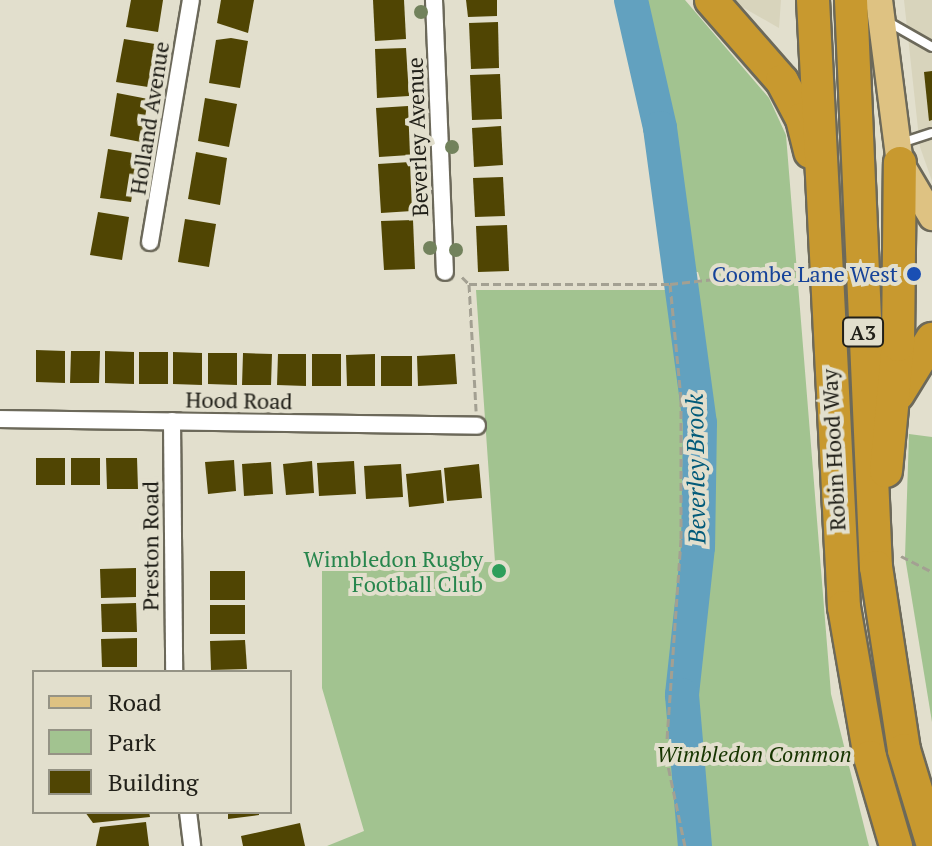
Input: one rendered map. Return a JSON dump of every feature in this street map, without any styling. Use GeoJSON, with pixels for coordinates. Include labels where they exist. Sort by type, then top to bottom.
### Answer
{"type":"FeatureCollection","features":[{"type":"Feature","properties":{"kind":"highway"},"geometry":{"type":"LineString","coordinates":[[711,0],[782,81],[802,119],[814,264]]}},
{"type":"Feature","properties":{"kind":"highway","name":"Robin Hood Way"},"geometry":{"type":"LineString","coordinates":[[813,0],[814,264],[844,607],[870,757],[896,846]]}},
{"type":"Feature","properties":{"kind":"highway","name":"Robin Hood Way"},"geometry":{"type":"LineString","coordinates":[[851,0],[869,483],[888,662],[904,750],[932,842]]}},
{"type":"Feature","properties":{"kind":"highway"},"geometry":{"type":"LineString","coordinates":[[888,662],[886,448],[893,404],[899,155]]}},
{"type":"Feature","properties":{"kind":"highway"},"geometry":{"type":"LineString","coordinates":[[893,404],[932,339]]}},
{"type":"Feature","properties":{"kind":"main road"},"geometry":{"type":"LineString","coordinates":[[880,7],[899,155],[932,217]]}},
{"type":"Feature","properties":{"kind":"street","name":"Holland Avenue"},"geometry":{"type":"LineString","coordinates":[[150,242],[191,0]]}},
{"type":"Feature","properties":{"kind":"street","name":"Beverley Avenue"},"geometry":{"type":"LineString","coordinates":[[434,0],[452,272]]}},
{"type":"Feature","properties":{"kind":"street","name":"Hood Road"},"geometry":{"type":"LineString","coordinates":[[0,419],[477,426]]}},
{"type":"Feature","properties":{"kind":"street","name":"Preston Road"},"geometry":{"type":"LineString","coordinates":[[172,421],[174,670]]}},
{"type":"Feature","properties":{"kind":"street"},"geometry":{"type":"LineString","coordinates":[[188,814],[192,846]]}},
{"type":"Feature","properties":{"kind":"lane"},"geometry":{"type":"LineString","coordinates":[[880,7],[899,33],[932,47]]}},
{"type":"Feature","properties":{"kind":"lane"},"geometry":{"type":"LineString","coordinates":[[899,155],[909,136],[932,133]]}},
{"type":"Feature","properties":{"kind":"path"},"geometry":{"type":"LineString","coordinates":[[452,272],[469,284],[670,284],[814,264]]}},
{"type":"Feature","properties":{"kind":"path"},"geometry":{"type":"LineString","coordinates":[[469,284],[477,426]]}},
{"type":"Feature","properties":{"kind":"path"},"geometry":{"type":"LineString","coordinates":[[670,284],[681,399],[681,539],[666,756],[685,846]]}},
{"type":"Feature","properties":{"kind":"path"},"geometry":{"type":"LineString","coordinates":[[901,556],[932,572]]}},
{"type":"Feature","properties":{"kind":"shaded area"},"geometry":{"type":"Polygon","coordinates":[[[730,0],[781,0],[779,28],[730,0]]]}},
{"type":"Feature","properties":{"kind":"shaded area"},"geometry":{"type":"Polygon","coordinates":[[[904,0],[932,0],[932,181],[920,147],[904,0]]]}},
{"type":"Feature","properties":{"kind":"green space","name":"Wimbledon Common"},"geometry":{"type":"Polygon","coordinates":[[[643,0],[685,0],[769,98],[786,135],[831,694],[869,846],[327,846],[364,831],[322,688],[322,563],[495,562],[476,290],[665,290],[701,282],[698,272],[668,274],[641,116],[666,112],[643,0]]]}},
{"type":"Feature","properties":{"kind":"green space"},"geometry":{"type":"Polygon","coordinates":[[[909,434],[932,437],[932,722],[905,557],[909,434]]]}},
{"type":"Feature","properties":{"kind":"building"},"geometry":{"type":"Polygon","coordinates":[[[131,0],[163,0],[158,32],[126,27],[131,0]]]}},
{"type":"Feature","properties":{"kind":"building"},"geometry":{"type":"Polygon","coordinates":[[[221,0],[254,0],[248,33],[217,23],[221,0]]]}},
{"type":"Feature","properties":{"kind":"building"},"geometry":{"type":"Polygon","coordinates":[[[373,0],[404,0],[406,39],[375,41],[373,0]]]}},
{"type":"Feature","properties":{"kind":"building"},"geometry":{"type":"Polygon","coordinates":[[[466,0],[497,0],[497,16],[468,17],[466,0]]]}},
{"type":"Feature","properties":{"kind":"building"},"geometry":{"type":"Polygon","coordinates":[[[498,22],[499,68],[471,69],[469,23],[498,22]]]}},
{"type":"Feature","properties":{"kind":"building"},"geometry":{"type":"Polygon","coordinates":[[[231,38],[248,41],[240,88],[209,83],[216,40],[231,38]]]}},
{"type":"Feature","properties":{"kind":"building"},"geometry":{"type":"Polygon","coordinates":[[[124,39],[155,44],[148,87],[116,82],[124,39]]]}},
{"type":"Feature","properties":{"kind":"building"},"geometry":{"type":"Polygon","coordinates":[[[406,48],[409,96],[377,98],[375,49],[406,48]]]}},
{"type":"Feature","properties":{"kind":"building"},"geometry":{"type":"Polygon","coordinates":[[[932,71],[932,120],[929,121],[924,72],[932,71]]]}},
{"type":"Feature","properties":{"kind":"building"},"geometry":{"type":"Polygon","coordinates":[[[500,74],[502,119],[472,120],[470,75],[500,74]]]}},
{"type":"Feature","properties":{"kind":"building"},"geometry":{"type":"Polygon","coordinates":[[[117,93],[148,99],[141,142],[110,136],[117,93]]]}},
{"type":"Feature","properties":{"kind":"building"},"geometry":{"type":"Polygon","coordinates":[[[205,98],[237,104],[229,147],[198,141],[205,98]]]}},
{"type":"Feature","properties":{"kind":"building"},"geometry":{"type":"Polygon","coordinates":[[[408,106],[410,155],[379,157],[376,108],[408,106]]]}},
{"type":"Feature","properties":{"kind":"building"},"geometry":{"type":"Polygon","coordinates":[[[501,126],[503,165],[474,167],[472,128],[501,126]]]}},
{"type":"Feature","properties":{"kind":"building"},"geometry":{"type":"Polygon","coordinates":[[[108,149],[139,154],[131,202],[100,198],[108,149]]]}},
{"type":"Feature","properties":{"kind":"building"},"geometry":{"type":"Polygon","coordinates":[[[196,152],[227,158],[220,205],[188,199],[196,152]]]}},
{"type":"Feature","properties":{"kind":"building"},"geometry":{"type":"Polygon","coordinates":[[[410,162],[412,211],[381,213],[378,164],[410,162]]]}},
{"type":"Feature","properties":{"kind":"building"},"geometry":{"type":"Polygon","coordinates":[[[503,177],[505,216],[475,217],[473,178],[503,177]]]}},
{"type":"Feature","properties":{"kind":"building"},"geometry":{"type":"Polygon","coordinates":[[[98,212],[129,217],[122,260],[90,255],[98,212]]]}},
{"type":"Feature","properties":{"kind":"building"},"geometry":{"type":"Polygon","coordinates":[[[185,219],[216,224],[209,267],[178,262],[185,219]]]}},
{"type":"Feature","properties":{"kind":"building"},"geometry":{"type":"Polygon","coordinates":[[[413,220],[415,269],[384,270],[381,221],[413,220]]]}},
{"type":"Feature","properties":{"kind":"building"},"geometry":{"type":"Polygon","coordinates":[[[507,225],[509,271],[478,272],[476,226],[507,225]]]}},
{"type":"Feature","properties":{"kind":"building"},"geometry":{"type":"Polygon","coordinates":[[[36,350],[65,351],[65,383],[36,382],[36,350]]]}},
{"type":"Feature","properties":{"kind":"building"},"geometry":{"type":"Polygon","coordinates":[[[71,351],[100,351],[99,383],[70,383],[71,351]]]}},
{"type":"Feature","properties":{"kind":"building"},"geometry":{"type":"Polygon","coordinates":[[[105,351],[134,352],[134,384],[105,383],[105,351]]]}},
{"type":"Feature","properties":{"kind":"building"},"geometry":{"type":"Polygon","coordinates":[[[139,352],[168,352],[168,384],[139,384],[139,352]]]}},
{"type":"Feature","properties":{"kind":"building"},"geometry":{"type":"Polygon","coordinates":[[[173,352],[202,353],[202,385],[173,384],[173,352]]]}},
{"type":"Feature","properties":{"kind":"building"},"geometry":{"type":"Polygon","coordinates":[[[208,353],[237,353],[237,385],[208,384],[208,353]]]}},
{"type":"Feature","properties":{"kind":"building"},"geometry":{"type":"Polygon","coordinates":[[[243,353],[272,354],[271,385],[242,385],[243,353]]]}},
{"type":"Feature","properties":{"kind":"building"},"geometry":{"type":"Polygon","coordinates":[[[278,354],[306,354],[306,386],[277,385],[278,354]]]}},
{"type":"Feature","properties":{"kind":"building"},"geometry":{"type":"Polygon","coordinates":[[[312,354],[341,354],[341,386],[312,386],[312,354]]]}},
{"type":"Feature","properties":{"kind":"building"},"geometry":{"type":"Polygon","coordinates":[[[375,354],[375,386],[347,386],[346,355],[375,354]]]}},
{"type":"Feature","properties":{"kind":"building"},"geometry":{"type":"Polygon","coordinates":[[[455,354],[457,384],[418,386],[417,356],[455,354]]]}},
{"type":"Feature","properties":{"kind":"building"},"geometry":{"type":"Polygon","coordinates":[[[381,356],[412,356],[412,386],[381,386],[381,356]]]}},
{"type":"Feature","properties":{"kind":"building"},"geometry":{"type":"Polygon","coordinates":[[[36,458],[65,458],[65,485],[36,485],[36,458]]]}},
{"type":"Feature","properties":{"kind":"building"},"geometry":{"type":"Polygon","coordinates":[[[71,458],[100,458],[100,485],[71,485],[71,458]]]}},
{"type":"Feature","properties":{"kind":"building"},"geometry":{"type":"Polygon","coordinates":[[[106,458],[137,458],[138,489],[107,489],[106,458]]]}},
{"type":"Feature","properties":{"kind":"building"},"geometry":{"type":"Polygon","coordinates":[[[234,460],[236,491],[208,494],[205,462],[234,460]]]}},
{"type":"Feature","properties":{"kind":"building"},"geometry":{"type":"Polygon","coordinates":[[[312,461],[314,493],[286,495],[283,464],[312,461]]]}},
{"type":"Feature","properties":{"kind":"building"},"geometry":{"type":"Polygon","coordinates":[[[354,461],[356,494],[319,496],[317,463],[354,461]]]}},
{"type":"Feature","properties":{"kind":"building"},"geometry":{"type":"Polygon","coordinates":[[[271,462],[273,494],[244,496],[242,464],[271,462]]]}},
{"type":"Feature","properties":{"kind":"building"},"geometry":{"type":"Polygon","coordinates":[[[401,464],[403,497],[366,499],[364,466],[401,464]]]}},
{"type":"Feature","properties":{"kind":"building"},"geometry":{"type":"Polygon","coordinates":[[[479,464],[482,498],[447,501],[444,468],[479,464]]]}},
{"type":"Feature","properties":{"kind":"building"},"geometry":{"type":"Polygon","coordinates":[[[441,470],[444,503],[409,507],[406,474],[441,470]]]}},
{"type":"Feature","properties":{"kind":"building"},"geometry":{"type":"Polygon","coordinates":[[[136,568],[136,597],[101,598],[100,569],[136,568]]]}},
{"type":"Feature","properties":{"kind":"building"},"geometry":{"type":"Polygon","coordinates":[[[210,571],[245,571],[245,600],[210,600],[210,571]]]}},
{"type":"Feature","properties":{"kind":"building"},"geometry":{"type":"Polygon","coordinates":[[[136,603],[137,632],[102,632],[101,604],[136,603]]]}},
{"type":"Feature","properties":{"kind":"building"},"geometry":{"type":"Polygon","coordinates":[[[210,605],[245,605],[245,634],[210,634],[210,605]]]}},
{"type":"Feature","properties":{"kind":"building"},"geometry":{"type":"Polygon","coordinates":[[[137,638],[137,667],[102,667],[101,639],[137,638]]]}},
{"type":"Feature","properties":{"kind":"building"},"geometry":{"type":"Polygon","coordinates":[[[245,640],[247,669],[211,670],[210,641],[245,640]]]}},
{"type":"Feature","properties":{"kind":"building"},"geometry":{"type":"Polygon","coordinates":[[[86,814],[149,814],[150,817],[93,823],[86,814]]]}},
{"type":"Feature","properties":{"kind":"building"},"geometry":{"type":"Polygon","coordinates":[[[228,814],[259,814],[259,815],[228,819],[228,814]]]}},
{"type":"Feature","properties":{"kind":"building"},"geometry":{"type":"Polygon","coordinates":[[[146,822],[149,846],[96,846],[100,827],[146,822]]]}},
{"type":"Feature","properties":{"kind":"building"},"geometry":{"type":"Polygon","coordinates":[[[300,823],[305,846],[243,846],[241,836],[300,823]]]}},
{"type":"Feature","properties":{"kind":"waterway","name":"Beverley Brook"},"geometry":{"type":"LineString","coordinates":[[631,0],[660,128],[700,423],[698,547],[682,695],[695,846]]}},
{"type":"Feature","properties":{"kind":"place","name":"Coombe Lane West"},"geometry":{"type":"Point","coordinates":[914,274]}},
{"type":"Feature","properties":{"kind":"place","name":"Wimbledon Rugby Football Club"},"geometry":{"type":"Point","coordinates":[499,571]}}]}
